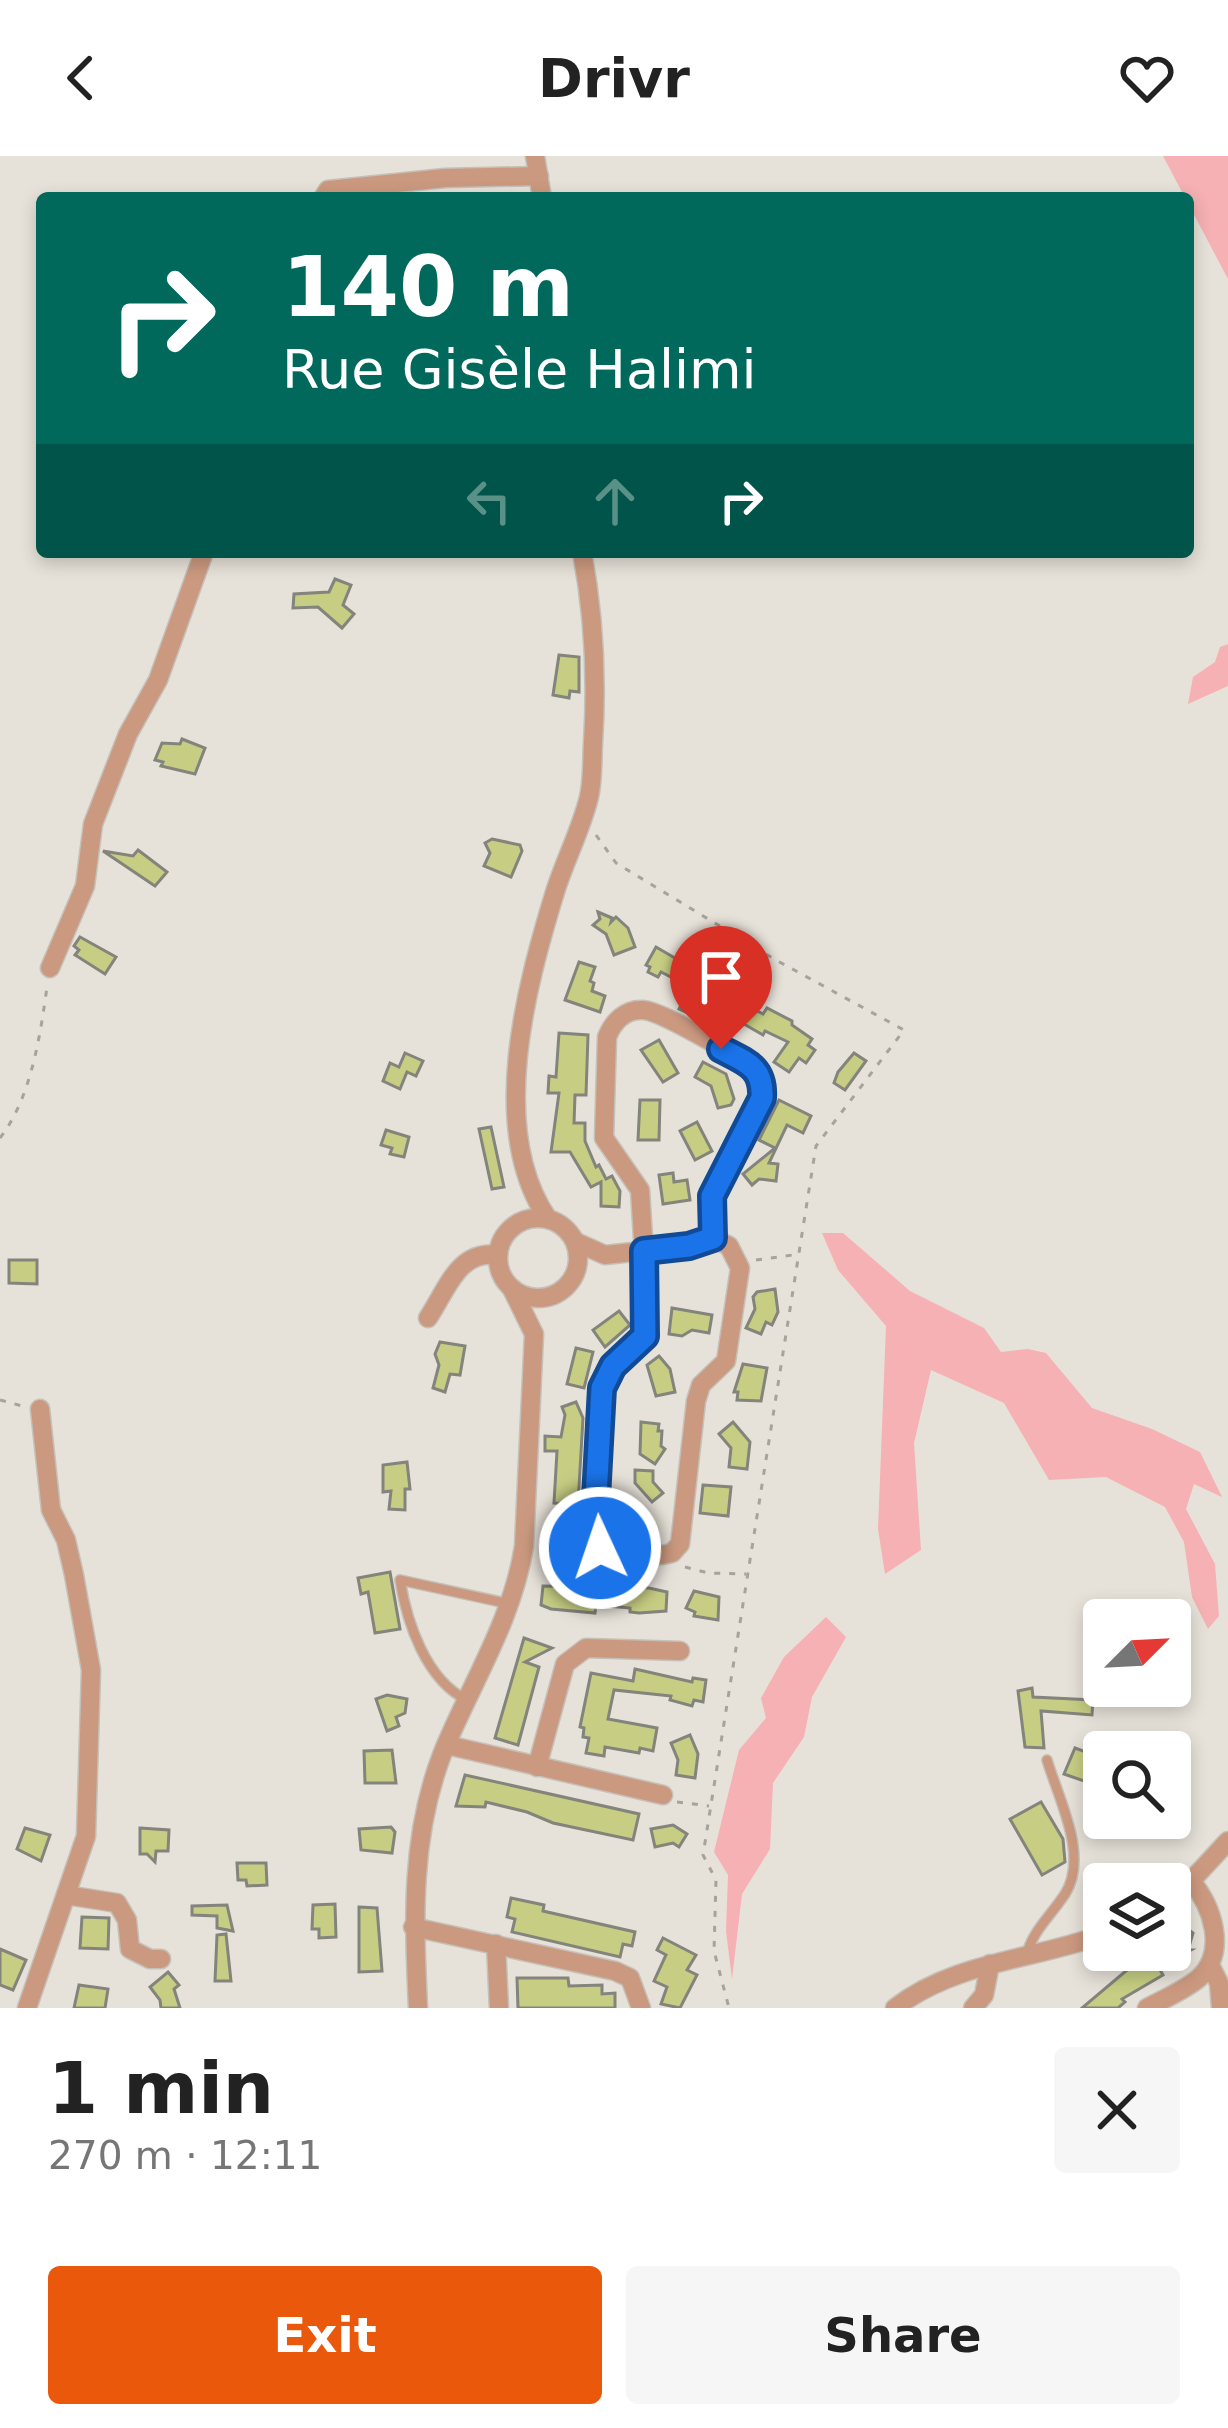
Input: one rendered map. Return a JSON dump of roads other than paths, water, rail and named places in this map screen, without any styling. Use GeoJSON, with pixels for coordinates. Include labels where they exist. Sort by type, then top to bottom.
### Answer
{"type":"FeatureCollection","features":[{"type":"Feature","properties":{"kind":"street"},"geometry":{"type":"LineString","coordinates":[[535,156],[541,192]]}},
{"type":"Feature","properties":{"kind":"street"},"geometry":{"type":"LineString","coordinates":[[327,192],[398,183],[539,176]]}},
{"type":"Feature","properties":{"kind":"street"},"geometry":{"type":"LineString","coordinates":[[50,968],[85,886],[92,824],[128,734],[158,680],[202,558]]}},
{"type":"Feature","properties":{"kind":"street"},"geometry":{"type":"LineString","coordinates":[[518,1223],[527,1182],[515,1089],[530,984],[590,795],[597,683],[583,558]]}},
{"type":"Feature","properties":{"kind":"street"},"geometry":{"type":"LineString","coordinates":[[600,1548],[594,1534],[602,1388],[613,1366],[645,1336],[640,1190],[604,1138],[607,1037],[611,1026],[629,1012],[653,1013],[755,1067],[763,1080],[762,1098],[712,1196],[713,1238]]}},
{"type":"Feature","properties":{"kind":"street"},"geometry":{"type":"LineString","coordinates":[[527,1182],[548,1219]]}},
{"type":"Feature","properties":{"kind":"street"},"geometry":{"type":"LineString","coordinates":[[418,2008],[413,1927],[420,1826],[447,1745],[510,1604],[524,1546],[534,1334],[499,1268],[498,1255],[508,1231],[518,1223],[548,1219],[560,1223],[576,1242],[605,1255],[689,1246],[713,1238],[729,1246],[740,1268],[726,1360],[701,1385],[696,1401],[683,1534],[671,1553],[577,1549]]}},
{"type":"Feature","properties":{"kind":"street"},"geometry":{"type":"LineString","coordinates":[[534,1334],[578,1269],[576,1242]]}},
{"type":"Feature","properties":{"kind":"street"},"geometry":{"type":"LineString","coordinates":[[428,1318],[462,1261],[481,1253],[498,1255]]}},
{"type":"Feature","properties":{"kind":"street"},"geometry":{"type":"LineString","coordinates":[[512,1289],[536,1299],[566,1287],[605,1255]]}},
{"type":"Feature","properties":{"kind":"street"},"geometry":{"type":"LineString","coordinates":[[27,2008],[86,1836],[91,1670],[70,1557],[51,1510],[40,1409]]}},
{"type":"Feature","properties":{"kind":"street"},"geometry":{"type":"LineString","coordinates":[[537,1767],[565,1664],[586,1648],[680,1651]]}},
{"type":"Feature","properties":{"kind":"street"},"geometry":{"type":"LineString","coordinates":[[447,1745],[663,1795]]}},
{"type":"Feature","properties":{"kind":"street"},"geometry":{"type":"LineString","coordinates":[[1147,2008],[1198,1979],[1210,1965],[1215,1943],[1213,1916],[1191,1880],[1228,1840]]}},
{"type":"Feature","properties":{"kind":"street"},"geometry":{"type":"LineString","coordinates":[[66,1894],[117,1903],[127,1920],[130,1948],[150,1959],[161,1959]]}},
{"type":"Feature","properties":{"kind":"street"},"geometry":{"type":"LineString","coordinates":[[413,1927],[615,1971],[630,1978],[641,2008]]}},
{"type":"Feature","properties":{"kind":"street"},"geometry":{"type":"LineString","coordinates":[[895,2008],[945,1979],[1083,1940]]}},
{"type":"Feature","properties":{"kind":"street"},"geometry":{"type":"LineString","coordinates":[[496,1945],[499,2008]]}},
{"type":"Feature","properties":{"kind":"street"},"geometry":{"type":"LineString","coordinates":[[973,2008],[984,1995],[990,1964]]}},
{"type":"Feature","properties":{"kind":"street"},"geometry":{"type":"LineString","coordinates":[[1210,1965],[1219,1983],[1221,2008]]}},
{"type":"Feature","properties":{"kind":"lane"},"geometry":{"type":"LineString","coordinates":[[466,1700],[446,1690],[429,1665],[400,1580],[510,1604]]}},
{"type":"Feature","properties":{"kind":"lane"},"geometry":{"type":"LineString","coordinates":[[1026,1957],[1030,1937],[1066,1892],[1077,1863],[1047,1760]]}}]}
